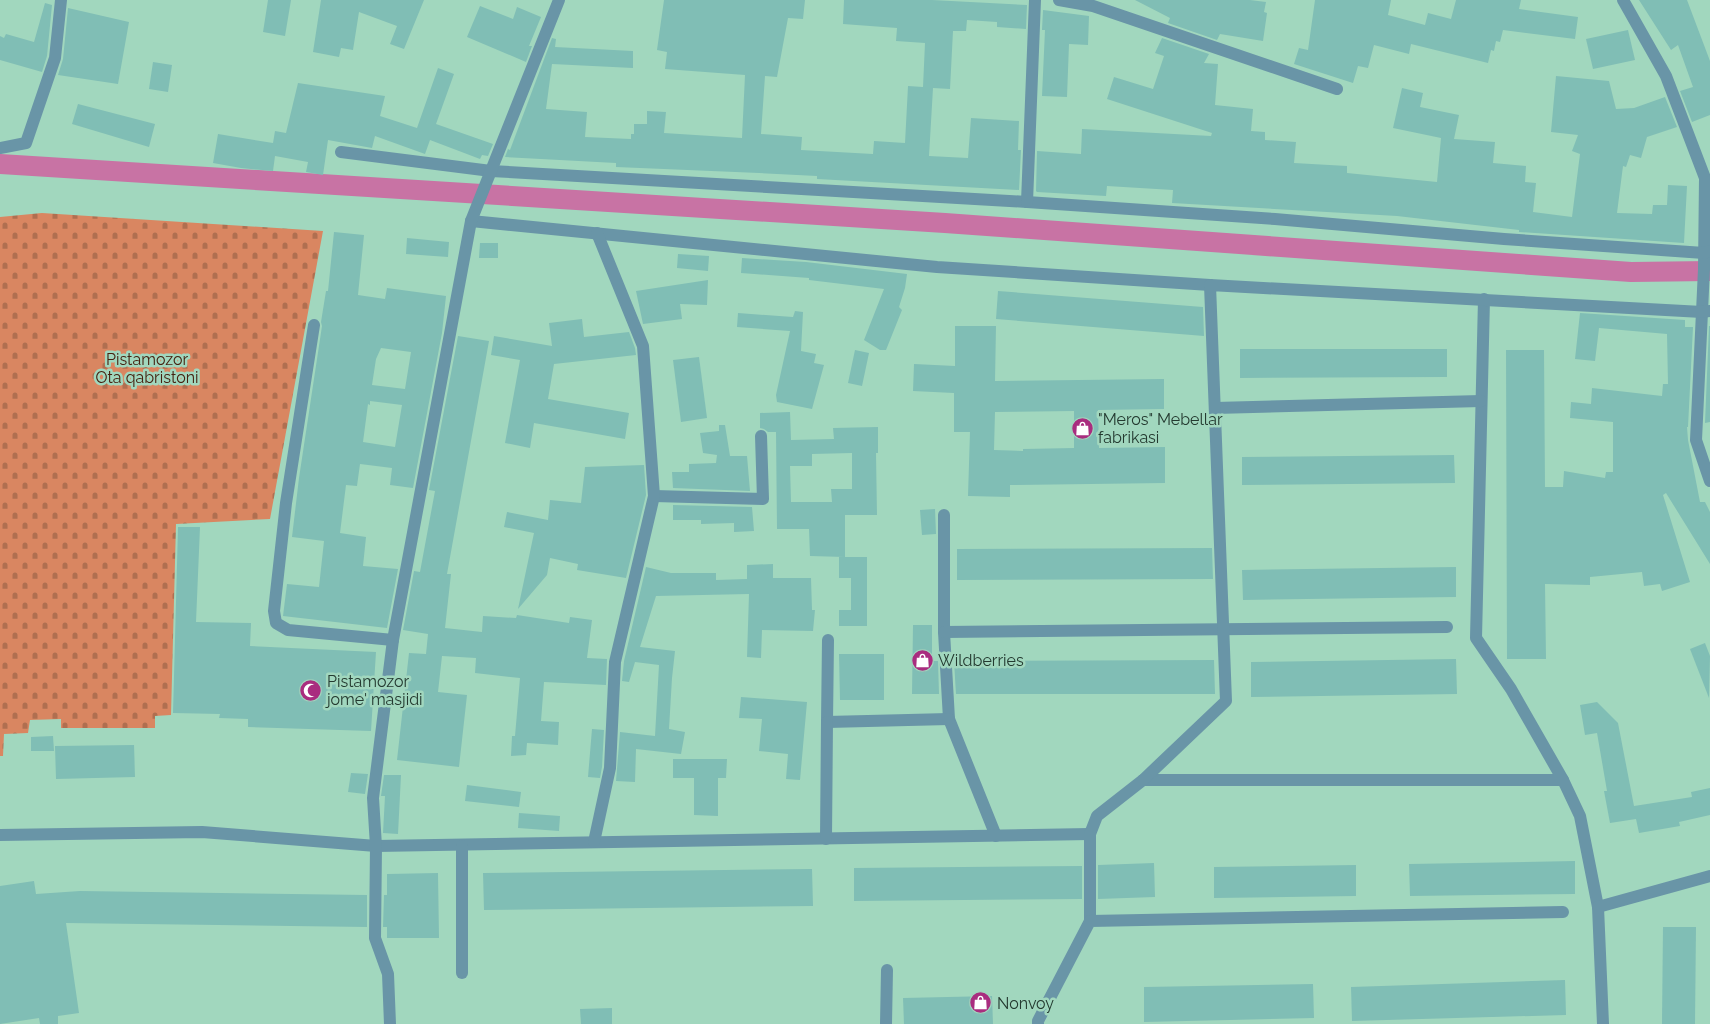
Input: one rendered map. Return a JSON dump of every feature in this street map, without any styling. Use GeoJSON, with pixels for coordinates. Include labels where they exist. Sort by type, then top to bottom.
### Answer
{"type":"FeatureCollection","features":[{"type":"Feature","properties":{"kind":"street"},"geometry":{"type":"LineString","coordinates":[[0,148],[26,143],[55,58],[61,0]]}},
{"type":"Feature","properties":{"kind":"street"},"geometry":{"type":"LineString","coordinates":[[390,1024],[388,974],[375,938],[376,846],[374,798],[393,640],[471,221],[558,0]]}},
{"type":"Feature","properties":{"kind":"street"},"geometry":{"type":"LineString","coordinates":[[1027,202],[1035,0]]}},
{"type":"Feature","properties":{"kind":"street"},"geometry":{"type":"LineString","coordinates":[[1059,0],[1093,6],[1337,89]]}},
{"type":"Feature","properties":{"kind":"street"},"geometry":{"type":"LineString","coordinates":[[1623,0],[1666,76],[1705,178],[1707,252],[1704,269],[1705,308],[1696,440],[1710,482]]}},
{"type":"Feature","properties":{"kind":"street"},"geometry":{"type":"LineString","coordinates":[[341,152],[491,171],[1027,202],[1265,218],[1504,239],[1707,252]]}},
{"type":"Feature","properties":{"kind":"street"},"geometry":{"type":"LineString","coordinates":[[471,221],[937,267],[1210,285],[1705,308]]}},
{"type":"Feature","properties":{"kind":"street"},"geometry":{"type":"LineString","coordinates":[[594,842],[610,768],[615,662],[654,496],[643,346],[597,233]]}},
{"type":"Feature","properties":{"kind":"street"},"geometry":{"type":"LineString","coordinates":[[1038,1024],[1064,968],[1090,921],[1090,834],[1097,816],[1143,780],[1226,701],[1210,285]]}},
{"type":"Feature","properties":{"kind":"street"},"geometry":{"type":"LineString","coordinates":[[1484,299],[1476,638],[1511,689],[1563,780],[1580,816],[1598,907],[1603,1024]]}},
{"type":"Feature","properties":{"kind":"street"},"geometry":{"type":"LineString","coordinates":[[314,325],[286,503],[274,611],[276,623],[288,630],[393,640]]}},
{"type":"Feature","properties":{"kind":"street"},"geometry":{"type":"LineString","coordinates":[[1215,408],[1481,401]]}},
{"type":"Feature","properties":{"kind":"street"},"geometry":{"type":"LineString","coordinates":[[654,496],[763,499],[761,436]]}},
{"type":"Feature","properties":{"kind":"street"},"geometry":{"type":"LineString","coordinates":[[944,515],[944,632],[949,719],[996,836]]}},
{"type":"Feature","properties":{"kind":"street"},"geometry":{"type":"LineString","coordinates":[[944,632],[1447,627]]}},
{"type":"Feature","properties":{"kind":"street"},"geometry":{"type":"LineString","coordinates":[[826,839],[828,640]]}},
{"type":"Feature","properties":{"kind":"street"},"geometry":{"type":"LineString","coordinates":[[827,722],[949,719]]}},
{"type":"Feature","properties":{"kind":"street"},"geometry":{"type":"LineString","coordinates":[[1143,780],[1563,780]]}},
{"type":"Feature","properties":{"kind":"street"},"geometry":{"type":"LineString","coordinates":[[0,835],[202,832],[376,846],[462,846],[1090,834]]}},
{"type":"Feature","properties":{"kind":"street"},"geometry":{"type":"LineString","coordinates":[[462,846],[462,974]]}},
{"type":"Feature","properties":{"kind":"street"},"geometry":{"type":"LineString","coordinates":[[1598,907],[1710,876]]}},
{"type":"Feature","properties":{"kind":"street"},"geometry":{"type":"LineString","coordinates":[[1090,921],[1563,912]]}},
{"type":"Feature","properties":{"kind":"street"},"geometry":{"type":"LineString","coordinates":[[886,1024],[887,970]]}},
{"type":"Feature","properties":{"kind":"green space","name":"Pistamozor Ota qabristoni"},"geometry":{"type":"Polygon","coordinates":[[[42,213],[323,231],[270,519],[176,524],[171,715],[155,716],[155,728],[61,728],[61,719],[30,720],[28,733],[4,734],[3,756],[0,756],[0,217],[42,213]]]}},
{"type":"Feature","properties":{"kind":"building"},"geometry":{"type":"Polygon","coordinates":[[[268,0],[291,0],[285,36],[263,32],[268,0]]]}},
{"type":"Feature","properties":{"kind":"building"},"geometry":{"type":"Polygon","coordinates":[[[321,0],[424,0],[404,49],[390,44],[397,26],[359,12],[353,50],[341,48],[339,57],[313,52],[321,0]]]}},
{"type":"Feature","properties":{"kind":"building"},"geometry":{"type":"Polygon","coordinates":[[[664,0],[805,0],[803,19],[788,18],[777,77],[765,76],[761,134],[802,137],[801,150],[873,154],[874,141],[905,143],[908,86],[923,87],[925,43],[896,41],[897,28],[843,24],[844,0],[932,0],[1027,5],[1026,29],[997,27],[997,22],[967,20],[966,31],[953,31],[950,89],[933,88],[929,156],[968,158],[971,118],[1019,121],[1018,150],[1021,150],[1019,190],[817,179],[817,176],[616,167],[616,163],[505,157],[508,149],[510,150],[552,38],[556,39],[555,47],[633,51],[633,68],[552,64],[546,109],[587,112],[585,137],[631,139],[631,134],[634,134],[634,124],[647,124],[647,111],[666,112],[664,133],[742,138],[745,75],[665,69],[667,52],[657,50],[664,0]]]}},
{"type":"Feature","properties":{"kind":"building"},"geometry":{"type":"Polygon","coordinates":[[[1135,0],[1250,0],[1266,2],[1264,12],[1267,13],[1263,41],[1220,34],[1217,40],[1168,23],[1170,18],[1135,0]]]}},
{"type":"Feature","properties":{"kind":"building"},"geometry":{"type":"Polygon","coordinates":[[[1315,0],[1391,0],[1388,15],[1425,25],[1428,13],[1451,19],[1456,0],[1521,0],[1519,9],[1578,17],[1575,39],[1503,30],[1500,42],[1496,41],[1494,51],[1491,50],[1488,63],[1411,44],[1409,54],[1374,45],[1368,68],[1358,66],[1353,83],[1294,64],[1299,48],[1308,50],[1315,0]]]}},
{"type":"Feature","properties":{"kind":"building"},"geometry":{"type":"Polygon","coordinates":[[[1639,0],[1687,0],[1710,61],[1710,115],[1692,122],[1680,91],[1693,87],[1678,45],[1671,50],[1639,0]]]}},
{"type":"Feature","properties":{"kind":"building"},"geometry":{"type":"Polygon","coordinates":[[[45,3],[52,5],[47,56],[42,72],[0,60],[0,36],[4,38],[6,34],[34,42],[45,3]]]}},
{"type":"Feature","properties":{"kind":"building"},"geometry":{"type":"Polygon","coordinates":[[[480,6],[513,19],[517,7],[541,17],[529,46],[532,46],[526,62],[467,37],[480,6]]]}},
{"type":"Feature","properties":{"kind":"building"},"geometry":{"type":"Polygon","coordinates":[[[68,8],[129,22],[118,84],[58,75],[63,59],[68,8]]]}},
{"type":"Feature","properties":{"kind":"building"},"geometry":{"type":"Polygon","coordinates":[[[1043,10],[1089,16],[1088,45],[1069,44],[1067,97],[1042,96],[1045,30],[1042,30],[1043,10]]]}},
{"type":"Feature","properties":{"kind":"building"},"geometry":{"type":"Polygon","coordinates":[[[1628,30],[1635,60],[1593,69],[1586,39],[1628,30]]]}},
{"type":"Feature","properties":{"kind":"building"},"geometry":{"type":"Polygon","coordinates":[[[1162,38],[1209,54],[1204,63],[1218,64],[1215,105],[1253,109],[1251,131],[1265,132],[1265,140],[1296,142],[1294,163],[1347,166],[1347,173],[1437,182],[1441,138],[1393,128],[1402,88],[1423,93],[1420,107],[1459,115],[1454,139],[1495,142],[1493,163],[1526,166],[1525,182],[1536,183],[1533,212],[1572,217],[1580,154],[1572,151],[1578,135],[1551,132],[1556,76],[1609,81],[1616,109],[1634,108],[1665,97],[1677,127],[1647,137],[1641,158],[1630,155],[1626,167],[1623,166],[1617,213],[1652,214],[1653,205],[1667,205],[1668,185],[1687,186],[1684,243],[1519,232],[1519,230],[1397,216],[1172,203],[1173,190],[1107,186],[1106,196],[1037,192],[1037,151],[1081,154],[1082,129],[1211,136],[1212,133],[1107,99],[1114,77],[1153,89],[1164,56],[1155,53],[1162,38]]]}},
{"type":"Feature","properties":{"kind":"building"},"geometry":{"type":"Polygon","coordinates":[[[153,62],[172,65],[168,92],[149,89],[153,62]]]}},
{"type":"Feature","properties":{"kind":"building"},"geometry":{"type":"Polygon","coordinates":[[[438,68],[454,74],[436,124],[493,144],[488,156],[482,155],[480,159],[430,140],[425,154],[375,136],[372,148],[328,140],[323,175],[306,172],[308,162],[275,156],[273,171],[213,163],[218,134],[273,143],[275,131],[286,133],[298,83],[385,96],[380,116],[417,128],[438,68]]]}},
{"type":"Feature","properties":{"kind":"building"},"geometry":{"type":"Polygon","coordinates":[[[78,104],[155,124],[149,147],[72,124],[78,104]]]}},
{"type":"Feature","properties":{"kind":"building"},"geometry":{"type":"Polygon","coordinates":[[[334,232],[364,235],[358,295],[385,299],[387,288],[446,296],[442,333],[413,488],[390,485],[392,468],[360,464],[357,486],[346,485],[340,533],[366,537],[363,566],[398,569],[387,628],[283,616],[287,584],[319,587],[324,541],[292,537],[322,326],[321,322],[326,291],[328,291],[334,232]],[[381,348],[376,359],[372,385],[405,389],[411,352],[381,348]],[[370,401],[363,442],[395,447],[402,405],[370,401]]]}},
{"type":"Feature","properties":{"kind":"building"},"geometry":{"type":"Polygon","coordinates":[[[407,238],[449,242],[448,257],[406,254],[407,238]]]}},
{"type":"Feature","properties":{"kind":"building"},"geometry":{"type":"Polygon","coordinates":[[[480,243],[498,243],[498,258],[479,258],[480,243]]]}},
{"type":"Feature","properties":{"kind":"building"},"geometry":{"type":"Polygon","coordinates":[[[678,254],[709,256],[708,271],[677,268],[678,254]]]}},
{"type":"Feature","properties":{"kind":"building"},"geometry":{"type":"Polygon","coordinates":[[[742,258],[806,262],[907,274],[899,307],[902,310],[886,350],[880,350],[864,340],[884,289],[809,280],[809,278],[741,273],[742,258]]]}},
{"type":"Feature","properties":{"kind":"building"},"geometry":{"type":"Polygon","coordinates":[[[708,280],[707,305],[680,304],[682,319],[643,324],[636,291],[708,280]]]}},
{"type":"Feature","properties":{"kind":"building"},"geometry":{"type":"Polygon","coordinates":[[[998,291],[1203,307],[1204,336],[996,319],[998,291]]]}},
{"type":"Feature","properties":{"kind":"building"},"geometry":{"type":"Polygon","coordinates":[[[795,311],[803,312],[801,351],[816,354],[814,363],[824,365],[812,409],[777,402],[776,395],[790,331],[737,327],[738,313],[793,317],[795,311]]]}},
{"type":"Feature","properties":{"kind":"building"},"geometry":{"type":"Polygon","coordinates":[[[1580,313],[1685,320],[1685,327],[1693,327],[1687,427],[1700,502],[1705,502],[1710,512],[1710,564],[1666,493],[1663,495],[1690,582],[1662,591],[1660,584],[1644,586],[1642,572],[1590,577],[1590,585],[1545,584],[1546,659],[1507,659],[1506,350],[1544,350],[1545,487],[1563,487],[1564,471],[1605,478],[1606,472],[1613,472],[1613,422],[1570,418],[1571,402],[1591,404],[1592,388],[1662,396],[1663,384],[1668,384],[1667,334],[1599,328],[1595,361],[1575,359],[1580,313]]]}},
{"type":"Feature","properties":{"kind":"building"},"geometry":{"type":"Polygon","coordinates":[[[582,319],[584,337],[629,332],[636,355],[554,364],[548,399],[629,413],[625,439],[534,423],[530,448],[505,443],[520,360],[491,355],[494,336],[552,346],[549,323],[582,319]]]}},
{"type":"Feature","properties":{"kind":"building"},"geometry":{"type":"Polygon","coordinates":[[[955,326],[996,326],[995,381],[1164,379],[1164,409],[1098,410],[1099,448],[1165,447],[1165,483],[1010,485],[1010,497],[968,496],[970,432],[954,432],[954,393],[913,391],[914,364],[955,366],[955,326]],[[1074,411],[995,412],[994,450],[1023,451],[1023,449],[1074,448],[1074,411]]]}},
{"type":"Feature","properties":{"kind":"building"},"geometry":{"type":"Polygon","coordinates":[[[1709,326],[1710,422],[1705,423],[1709,326]]]}},
{"type":"Feature","properties":{"kind":"building"},"geometry":{"type":"Polygon","coordinates":[[[458,336],[489,341],[447,574],[451,574],[445,628],[482,632],[483,616],[516,618],[517,615],[569,623],[570,617],[592,620],[587,658],[607,659],[606,685],[544,682],[541,721],[559,722],[558,745],[527,743],[526,755],[511,756],[512,736],[515,736],[520,678],[475,673],[476,658],[442,656],[438,692],[467,695],[459,767],[397,760],[409,653],[426,654],[428,634],[403,630],[414,571],[420,572],[435,491],[429,490],[458,336]]]}},
{"type":"Feature","properties":{"kind":"building"},"geometry":{"type":"Polygon","coordinates":[[[1240,349],[1447,349],[1447,377],[1240,378],[1240,349]]]}},
{"type":"Feature","properties":{"kind":"building"},"geometry":{"type":"Polygon","coordinates":[[[855,350],[869,353],[862,386],[848,383],[855,350]]]}},
{"type":"Feature","properties":{"kind":"building"},"geometry":{"type":"Polygon","coordinates":[[[699,357],[707,418],[681,422],[673,360],[699,357]]]}},
{"type":"Feature","properties":{"kind":"building"},"geometry":{"type":"Polygon","coordinates":[[[790,412],[791,440],[834,439],[833,428],[878,427],[878,453],[876,453],[877,515],[845,515],[845,557],[810,556],[809,529],[777,529],[776,432],[768,432],[760,428],[760,413],[790,412]],[[852,453],[812,454],[812,466],[790,466],[791,502],[832,502],[831,489],[852,489],[852,453]]]}},
{"type":"Feature","properties":{"kind":"building"},"geometry":{"type":"Polygon","coordinates":[[[719,425],[725,425],[730,456],[747,456],[750,491],[673,488],[672,472],[689,472],[689,464],[716,463],[717,455],[703,453],[700,433],[719,431],[719,425]]]}},
{"type":"Feature","properties":{"kind":"building"},"geometry":{"type":"Polygon","coordinates":[[[1454,455],[1455,483],[1242,485],[1242,457],[1454,455]]]}},
{"type":"Feature","properties":{"kind":"building"},"geometry":{"type":"Polygon","coordinates":[[[644,465],[646,495],[626,578],[577,570],[578,564],[550,558],[547,575],[518,609],[534,533],[504,527],[507,512],[548,520],[550,500],[581,503],[585,467],[644,465]]]}},
{"type":"Feature","properties":{"kind":"building"},"geometry":{"type":"Polygon","coordinates":[[[673,505],[752,507],[754,531],[734,532],[734,523],[701,524],[701,520],[673,520],[673,505]]]}},
{"type":"Feature","properties":{"kind":"building"},"geometry":{"type":"Polygon","coordinates":[[[935,509],[936,534],[922,535],[920,510],[935,509]]]}},
{"type":"Feature","properties":{"kind":"building"},"geometry":{"type":"Polygon","coordinates":[[[178,527],[200,527],[196,622],[251,623],[250,646],[376,652],[371,731],[248,727],[248,719],[219,718],[220,714],[173,713],[178,527]]]}},
{"type":"Feature","properties":{"kind":"building"},"geometry":{"type":"Polygon","coordinates":[[[1212,548],[1213,579],[957,580],[957,549],[1212,548]]]}},
{"type":"Feature","properties":{"kind":"building"},"geometry":{"type":"Polygon","coordinates":[[[839,557],[867,557],[867,626],[839,626],[839,610],[851,610],[851,578],[839,578],[839,557]]]}},
{"type":"Feature","properties":{"kind":"building"},"geometry":{"type":"Polygon","coordinates":[[[773,564],[773,578],[811,578],[812,610],[815,610],[813,631],[762,630],[761,658],[747,657],[749,594],[656,596],[640,647],[675,651],[669,729],[685,732],[681,754],[636,749],[635,782],[616,781],[620,732],[655,736],[659,665],[635,662],[629,682],[622,681],[624,661],[646,567],[671,573],[716,573],[716,580],[747,579],[747,565],[773,564]]]}},
{"type":"Feature","properties":{"kind":"building"},"geometry":{"type":"Polygon","coordinates":[[[1456,567],[1456,597],[1243,600],[1242,570],[1456,567]]]}},
{"type":"Feature","properties":{"kind":"building","name":"Wildberries"},"geometry":{"type":"Polygon","coordinates":[[[913,625],[932,625],[932,661],[938,661],[939,694],[912,694],[913,625]]]}},
{"type":"Feature","properties":{"kind":"building"},"geometry":{"type":"Polygon","coordinates":[[[1705,643],[1710,656],[1709,698],[1690,649],[1705,643]]]}},
{"type":"Feature","properties":{"kind":"building"},"geometry":{"type":"Polygon","coordinates":[[[839,654],[884,654],[884,700],[840,700],[839,654]]]}},
{"type":"Feature","properties":{"kind":"building"},"geometry":{"type":"Polygon","coordinates":[[[1456,659],[1457,694],[1251,697],[1251,662],[1456,659]]]}},
{"type":"Feature","properties":{"kind":"building"},"geometry":{"type":"Polygon","coordinates":[[[1214,660],[1215,694],[956,694],[954,661],[1214,660]]]}},
{"type":"Feature","properties":{"kind":"building"},"geometry":{"type":"Polygon","coordinates":[[[741,697],[807,702],[800,780],[786,779],[788,754],[759,751],[762,719],[739,718],[741,697]]]}},
{"type":"Feature","properties":{"kind":"building"},"geometry":{"type":"Polygon","coordinates":[[[1597,702],[1618,723],[1634,806],[1692,797],[1691,792],[1710,788],[1710,815],[1679,822],[1680,826],[1639,833],[1636,819],[1610,823],[1604,791],[1607,791],[1597,733],[1585,735],[1580,705],[1597,702]]]}},
{"type":"Feature","properties":{"kind":"building"},"geometry":{"type":"Polygon","coordinates":[[[592,729],[604,730],[600,778],[588,777],[592,729]]]}},
{"type":"Feature","properties":{"kind":"building"},"geometry":{"type":"Polygon","coordinates":[[[53,736],[54,751],[31,751],[31,737],[53,736]]]}},
{"type":"Feature","properties":{"kind":"building"},"geometry":{"type":"Polygon","coordinates":[[[134,745],[135,777],[56,779],[55,746],[134,745]]]}},
{"type":"Feature","properties":{"kind":"building"},"geometry":{"type":"Polygon","coordinates":[[[673,759],[727,759],[726,778],[718,778],[718,816],[694,815],[694,778],[673,778],[673,759]]]}},
{"type":"Feature","properties":{"kind":"building"},"geometry":{"type":"Polygon","coordinates":[[[351,773],[368,774],[365,794],[348,792],[351,773]]]}},
{"type":"Feature","properties":{"kind":"building"},"geometry":{"type":"Polygon","coordinates":[[[384,775],[401,775],[398,834],[383,833],[385,796],[381,796],[384,775]]]}},
{"type":"Feature","properties":{"kind":"building"},"geometry":{"type":"Polygon","coordinates":[[[467,785],[521,792],[519,807],[465,801],[467,785]]]}},
{"type":"Feature","properties":{"kind":"building"},"geometry":{"type":"Polygon","coordinates":[[[519,813],[560,816],[559,831],[518,828],[519,813]]]}},
{"type":"Feature","properties":{"kind":"building"},"geometry":{"type":"Polygon","coordinates":[[[1575,861],[1575,894],[1410,896],[1409,864],[1575,861]]]}},
{"type":"Feature","properties":{"kind":"building"},"geometry":{"type":"Polygon","coordinates":[[[1154,863],[1155,897],[1098,899],[1098,865],[1154,863]]]}},
{"type":"Feature","properties":{"kind":"building"},"geometry":{"type":"Polygon","coordinates":[[[1356,865],[1356,896],[1214,898],[1214,867],[1356,865]]]}},
{"type":"Feature","properties":{"kind":"building"},"geometry":{"type":"Polygon","coordinates":[[[1082,866],[1082,899],[854,901],[854,868],[1082,866]]]}},
{"type":"Feature","properties":{"kind":"building"},"geometry":{"type":"Polygon","coordinates":[[[812,869],[813,906],[484,910],[483,873],[812,869]]]}},
{"type":"Feature","properties":{"kind":"building"},"geometry":{"type":"Polygon","coordinates":[[[438,873],[439,938],[387,938],[387,927],[383,927],[384,895],[387,895],[387,874],[438,873]]]}},
{"type":"Feature","properties":{"kind":"building"},"geometry":{"type":"Polygon","coordinates":[[[34,881],[36,894],[80,891],[367,895],[367,927],[66,923],[79,1013],[58,1016],[58,1024],[40,1024],[39,1018],[0,1024],[0,886],[34,881]]]}},
{"type":"Feature","properties":{"kind":"building"},"geometry":{"type":"Polygon","coordinates":[[[1663,927],[1696,927],[1695,1024],[1662,1024],[1663,927]]]}},
{"type":"Feature","properties":{"kind":"building"},"geometry":{"type":"Polygon","coordinates":[[[1565,980],[1566,1015],[1352,1021],[1351,987],[1565,980]]]}},
{"type":"Feature","properties":{"kind":"building"},"geometry":{"type":"Polygon","coordinates":[[[1313,984],[1314,1018],[1144,1022],[1144,987],[1313,984]]]}},
{"type":"Feature","properties":{"kind":"building"},"geometry":{"type":"Polygon","coordinates":[[[992,996],[993,1024],[904,1024],[903,998],[992,996]]]}},
{"type":"Feature","properties":{"kind":"building"},"geometry":{"type":"Polygon","coordinates":[[[612,1008],[612,1024],[581,1024],[580,1009],[612,1008]]]}},
{"type":"Feature","properties":{"kind":"waterway"},"geometry":{"type":"LineString","coordinates":[[0,164],[945,223],[1631,272],[1710,271]]}},
{"type":"Feature","properties":{"kind":"place","name":"\"Meros\" Mebellar fabrikasi"},"geometry":{"type":"Point","coordinates":[1082,428]}},
{"type":"Feature","properties":{"kind":"place","name":"Wildberries"},"geometry":{"type":"Point","coordinates":[922,660]}},
{"type":"Feature","properties":{"kind":"place","name":"Pistamozor jome' masjidi"},"geometry":{"type":"Point","coordinates":[311,690]}},
{"type":"Feature","properties":{"kind":"place","name":"Nonvoy"},"geometry":{"type":"Point","coordinates":[981,1003]}}]}
